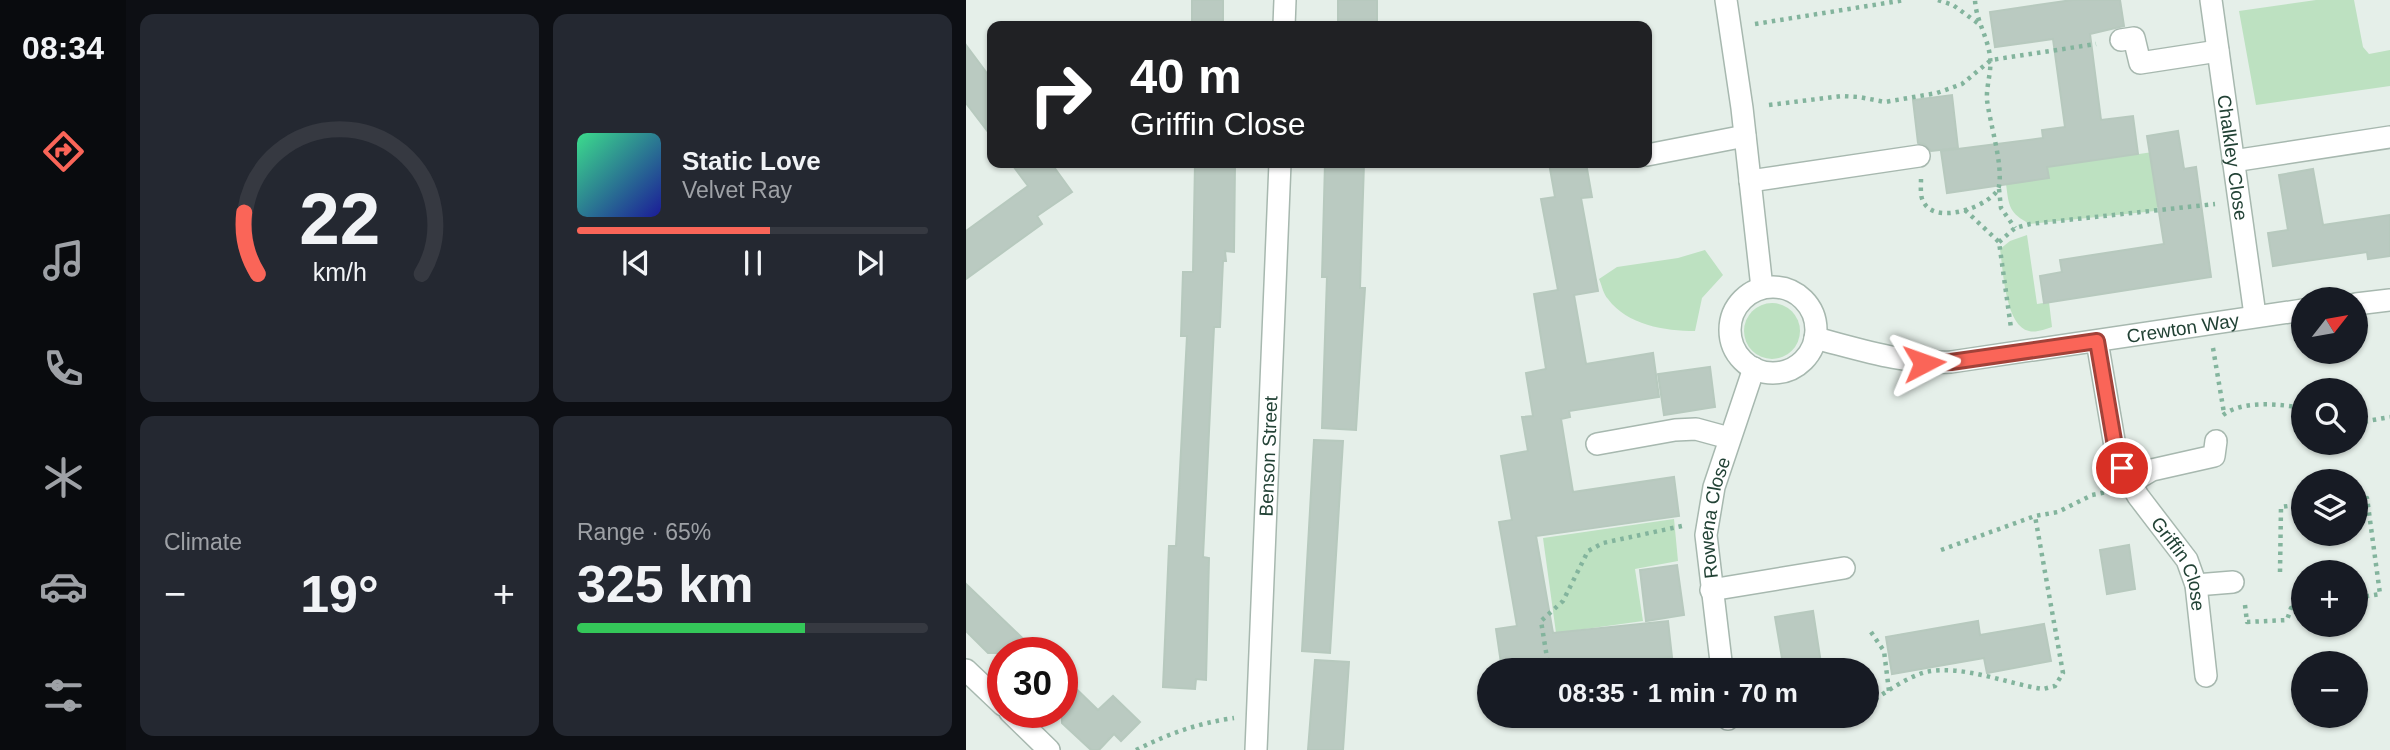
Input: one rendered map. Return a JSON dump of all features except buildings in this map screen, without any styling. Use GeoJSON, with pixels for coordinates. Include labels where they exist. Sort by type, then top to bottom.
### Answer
{"type":"FeatureCollection","features":[{"type":"Feature","properties":{"kind":"street"},"geometry":{"type":"LineString","coordinates":[[1284,21],[1285,0]]}},
{"type":"Feature","properties":{"kind":"street"},"geometry":{"type":"LineString","coordinates":[[1726,0],[1742,108],[1762,288]]}},
{"type":"Feature","properties":{"kind":"street","name":"Chalkley Close"},"geometry":{"type":"LineString","coordinates":[[2211,0],[2255,315]]}},
{"type":"Feature","properties":{"kind":"street"},"geometry":{"type":"LineString","coordinates":[[2121,40],[2134,38],[2140,63],[2218,51]]}},
{"type":"Feature","properties":{"kind":"street"},"geometry":{"type":"LineString","coordinates":[[1652,154],[1745,136]]}},
{"type":"Feature","properties":{"kind":"street"},"geometry":{"type":"LineString","coordinates":[[2233,161],[2390,137]]}},
{"type":"Feature","properties":{"kind":"street"},"geometry":{"type":"LineString","coordinates":[[1750,181],[1919,156]]}},
{"type":"Feature","properties":{"kind":"street","name":"Benson Street"},"geometry":{"type":"LineString","coordinates":[[1256,750],[1280,168]]}},
{"type":"Feature","properties":{"kind":"street"},"geometry":{"type":"LineString","coordinates":[[1783,287],[1794,292],[1807,303],[1815,321],[1815,338],[1811,350],[1795,367],[1776,373],[1754,368],[1738,355],[1730,339],[1730,325],[1741,299],[1762,288],[1783,287]]}},
{"type":"Feature","properties":{"kind":"street"},"geometry":{"type":"LineString","coordinates":[[2368,303],[2390,300]]}},
{"type":"Feature","properties":{"kind":"street","name":"Crewton Way"},"geometry":{"type":"LineString","coordinates":[[1815,338],[1892,358],[1924,363],[2014,353],[2291,311]]}},
{"type":"Feature","properties":{"kind":"street","name":"Griffin Close"},"geometry":{"type":"LineString","coordinates":[[2097,341],[2116,452],[2138,496],[2187,560],[2196,585],[2206,676]]}},
{"type":"Feature","properties":{"kind":"street","name":"Rowena Close"},"geometry":{"type":"LineString","coordinates":[[1720,658],[1706,535],[1714,487],[1754,368]]}},
{"type":"Feature","properties":{"kind":"street"},"geometry":{"type":"LineString","coordinates":[[1597,444],[1675,430],[1696,429],[1729,438]]}},
{"type":"Feature","properties":{"kind":"street"},"geometry":{"type":"LineString","coordinates":[[2130,483],[2152,470],[2214,456],[2216,441]]}},
{"type":"Feature","properties":{"kind":"street"},"geometry":{"type":"LineString","coordinates":[[1711,590],[1844,568]]}},
{"type":"Feature","properties":{"kind":"street"},"geometry":{"type":"LineString","coordinates":[[2196,585],[2232,582]]}},
{"type":"Feature","properties":{"kind":"street"},"geometry":{"type":"LineString","coordinates":[[969,678],[987,692]]}},
{"type":"Feature","properties":{"kind":"street"},"geometry":{"type":"LineString","coordinates":[[1026,728],[1049,750]]}},
{"type":"Feature","properties":{"kind":"path"},"geometry":{"type":"LineString","coordinates":[[1730,28],[1905,0]]}},
{"type":"Feature","properties":{"kind":"path"},"geometry":{"type":"LineString","coordinates":[[1938,0],[1953,5],[1979,24]]}},
{"type":"Feature","properties":{"kind":"path"},"geometry":{"type":"LineString","coordinates":[[1975,0],[1979,24],[1991,60],[1987,97],[2000,176],[2001,208],[2015,228]]}},
{"type":"Feature","properties":{"kind":"path"},"geometry":{"type":"LineString","coordinates":[[1742,108],[1842,96],[1885,103],[1937,93],[1962,84],[1991,60],[2121,40]]}},
{"type":"Feature","properties":{"kind":"path"},"geometry":{"type":"LineString","coordinates":[[1919,156],[1923,201],[1933,212],[1945,215],[1965,210],[1992,198],[1999,189]]}},
{"type":"Feature","properties":{"kind":"path"},"geometry":{"type":"LineString","coordinates":[[1999,242],[2015,228],[2030,224],[2239,202]]}},
{"type":"Feature","properties":{"kind":"path"},"geometry":{"type":"LineString","coordinates":[[1965,210],[1999,242],[2014,353]]}},
{"type":"Feature","properties":{"kind":"path"},"geometry":{"type":"LineString","coordinates":[[2208,323],[2224,414],[2216,441]]}},
{"type":"Feature","properties":{"kind":"path"},"geometry":{"type":"LineString","coordinates":[[2224,414],[2236,408],[2271,404],[2291,406]]}},
{"type":"Feature","properties":{"kind":"path"},"geometry":{"type":"LineString","coordinates":[[2368,421],[2390,418]]}},
{"type":"Feature","properties":{"kind":"path"},"geometry":{"type":"LineString","coordinates":[[1941,550],[2035,516],[2058,512],[2092,495],[2119,489],[2130,483]]}},
{"type":"Feature","properties":{"kind":"path"},"geometry":{"type":"LineString","coordinates":[[2368,498],[2380,594],[2368,596]]}},
{"type":"Feature","properties":{"kind":"path"},"geometry":{"type":"LineString","coordinates":[[2280,572],[2281,507],[2291,506]]}},
{"type":"Feature","properties":{"kind":"path"},"geometry":{"type":"LineString","coordinates":[[1547,658],[1541,621],[1563,601],[1588,551],[1603,543],[1676,528],[1709,515]]}},
{"type":"Feature","properties":{"kind":"path"},"geometry":{"type":"LineString","coordinates":[[1879,697],[1910,678],[1927,672],[1967,673],[2043,689],[2055,686],[2063,673],[2035,516]]}},
{"type":"Feature","properties":{"kind":"path"},"geometry":{"type":"LineString","coordinates":[[2245,601],[2247,622],[2287,620],[2291,608]]}},
{"type":"Feature","properties":{"kind":"path"},"geometry":{"type":"LineString","coordinates":[[1871,632],[1884,651],[1889,691]]}},
{"type":"Feature","properties":{"kind":"path"},"geometry":{"type":"LineString","coordinates":[[1137,750],[1165,735],[1198,725],[1259,715]]}},
{"type":"Feature","properties":{"kind":"green space"},"geometry":{"type":"Polygon","coordinates":[[[2316,0],[2354,0],[2363,47],[2369,54],[2390,50],[2390,86],[2256,105],[2239,11],[2316,0]]]}},
{"type":"Feature","properties":{"kind":"green space"},"geometry":{"type":"Polygon","coordinates":[[[2153,152],[2158,206],[2155,211],[2030,224],[2014,213],[2009,204],[2006,184],[2049,178],[2047,167],[2153,152]]]}},
{"type":"Feature","properties":{"kind":"green space"},"geometry":{"type":"Polygon","coordinates":[[[2027,235],[2037,304],[2049,302],[2052,327],[2035,332],[2021,327],[2010,308],[2000,249],[2010,241],[2027,235]]]}},
{"type":"Feature","properties":{"kind":"green space"},"geometry":{"type":"Polygon","coordinates":[[[1705,250],[1723,275],[1702,298],[1695,331],[1659,328],[1636,321],[1616,308],[1606,297],[1599,279],[1617,267],[1678,258],[1705,250]]]}},
{"type":"Feature","properties":{"kind":"green space"},"geometry":{"type":"Polygon","coordinates":[[[1766,303],[1778,303],[1788,307],[1796,315],[1800,331],[1796,347],[1788,355],[1778,359],[1766,359],[1756,355],[1748,347],[1744,337],[1744,325],[1748,315],[1756,307],[1766,303]]]}},
{"type":"Feature","properties":{"kind":"green space"},"geometry":{"type":"Polygon","coordinates":[[[1674,519],[1678,561],[1635,569],[1643,621],[1556,633],[1543,538],[1674,519]]]}},
{"type":"Feature","properties":{"kind":"route"},"geometry":{"type":"LineString","coordinates":[[1924,363],[1951,362],[2097,341],[2116,452],[2122,468]]}}]}
